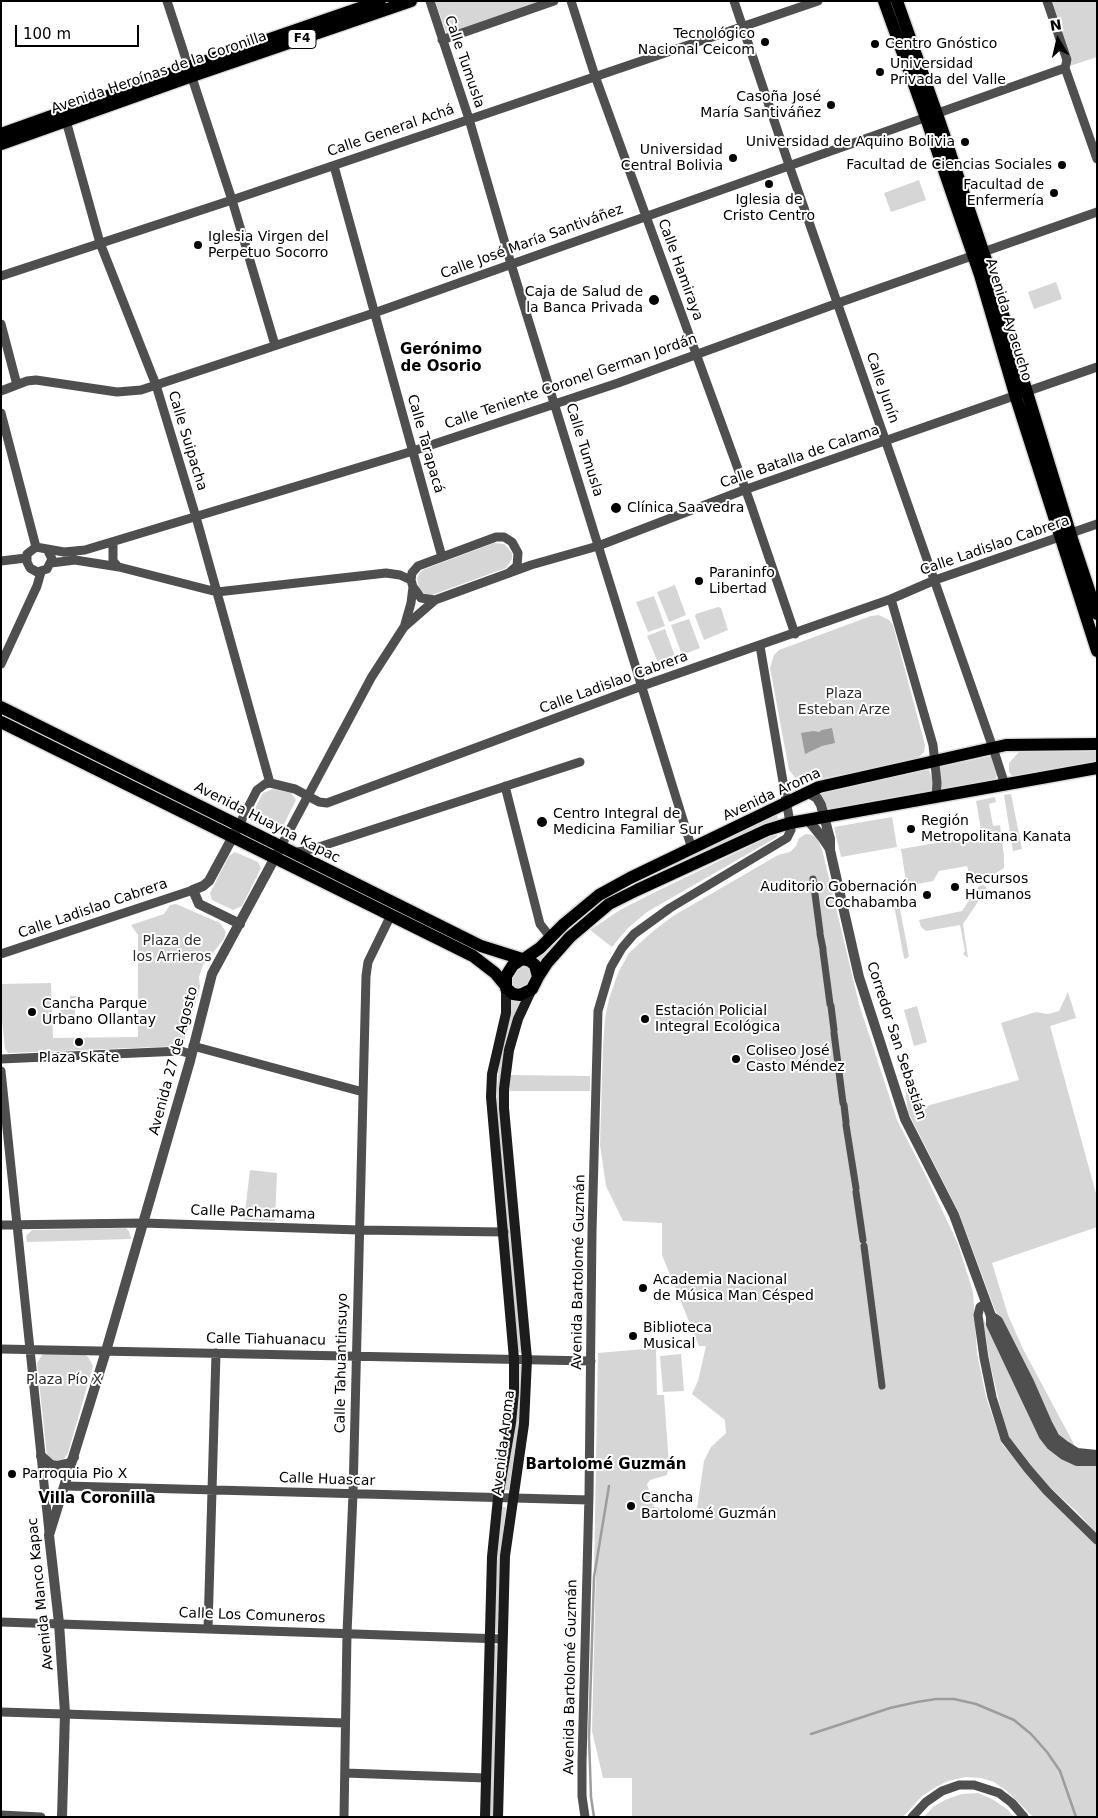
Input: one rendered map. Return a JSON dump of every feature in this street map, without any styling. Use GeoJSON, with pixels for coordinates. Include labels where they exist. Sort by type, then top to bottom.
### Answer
{"type":"FeatureCollection","features":[{"type":"Feature","properties":{"kind":"main road","name":"Avenida Heroínas de la Coronilla"},"geometry":{"type":"LineString","coordinates":[[1,144],[65,116],[380,1]]}},
{"type":"Feature","properties":{"kind":"main road","name":"Avenida Heroínas de la Coronilla"},"geometry":{"type":"LineString","coordinates":[[190,71],[411,1]]}},
{"type":"Feature","properties":{"kind":"main road","name":"Avenida Ayacucho"},"geometry":{"type":"LineString","coordinates":[[884,1],[932,116]]}},
{"type":"Feature","properties":{"kind":"main road","name":"Avenida Ayacucho"},"geometry":{"type":"LineString","coordinates":[[896,1],[1021,392],[1065,535],[1097,651]]}},
{"type":"Feature","properties":{"kind":"main road","name":"Avenida Heroínas de la Coronilla"},"geometry":{"type":"LineString","coordinates":[[1,134],[65,116]]}},
{"type":"Feature","properties":{"kind":"main road","name":"Avenida Ayacucho"},"geometry":{"type":"LineString","coordinates":[[1065,535],[1097,614]]}},
{"type":"Feature","properties":{"kind":"main road","name":"Avenida Huayna Kapac"},"geometry":{"type":"LineString","coordinates":[[1,706],[481,946],[523,959]]}},
{"type":"Feature","properties":{"kind":"main road","name":"Avenida Huayna Kapac"},"geometry":{"type":"LineString","coordinates":[[1,722],[483,962],[506,986]]}},
{"type":"Feature","properties":{"kind":"main road","name":"Avenida Aroma"},"geometry":{"type":"LineString","coordinates":[[523,959],[551,938],[582,908],[599,895],[630,878],[827,784],[993,748],[1021,744],[1097,744]]}},
{"type":"Feature","properties":{"kind":"main road","name":"Avenida Aroma"},"geometry":{"type":"LineString","coordinates":[[538,977],[546,963],[570,937],[609,904],[752,836],[778,826],[1097,768]]}},
{"type":"Feature","properties":{"kind":"main road"},"geometry":{"type":"LineString","coordinates":[[523,959],[535,965],[538,970],[538,977],[532,989],[523,994],[511,993],[506,986],[506,976],[510,968],[523,959]]}},
{"type":"Feature","properties":{"kind":"main road","name":"Avenida Aroma"},"geometry":{"type":"LineString","coordinates":[[485,1817],[492,1557],[498,1498],[511,1423],[514,1392],[514,1359],[491,1097],[492,1074],[506,1013],[506,986]]}},
{"type":"Feature","properties":{"kind":"main road","name":"Avenida Aroma"},"geometry":{"type":"LineString","coordinates":[[498,1817],[504,1556],[524,1424],[527,1359],[504,1089],[509,1050],[518,1019],[532,989]]}},
{"type":"Feature","properties":{"kind":"street"},"geometry":{"type":"LineString","coordinates":[[166,1],[232,200],[274,345]]}},
{"type":"Feature","properties":{"kind":"street","name":"Calle Tumusla"},"geometry":{"type":"LineString","coordinates":[[430,1],[469,119],[511,264],[556,403],[598,546],[692,849]]}},
{"type":"Feature","properties":{"kind":"street"},"geometry":{"type":"LineString","coordinates":[[442,40],[554,1]]}},
{"type":"Feature","properties":{"kind":"street","name":"Calle Hamiraya"},"geometry":{"type":"LineString","coordinates":[[571,1],[595,76],[696,354],[794,634]]}},
{"type":"Feature","properties":{"kind":"street","name":"Calle Junín"},"geometry":{"type":"LineString","coordinates":[[734,1],[789,165],[993,748],[1004,785]]}},
{"type":"Feature","properties":{"kind":"street","name":"Calle General Achá"},"geometry":{"type":"LineString","coordinates":[[1,276],[334,166],[818,1]]}},
{"type":"Feature","properties":{"kind":"street"},"geometry":{"type":"LineString","coordinates":[[1047,1],[1067,60],[1065,68],[1097,159]]}},
{"type":"Feature","properties":{"kind":"street","name":"Calle José María Santiváñez"},"geometry":{"type":"LineString","coordinates":[[1,391],[27,381],[36,380],[117,392],[141,390],[374,313],[1065,68]]}},
{"type":"Feature","properties":{"kind":"street","name":"Calle Suipacha"},"geometry":{"type":"LineString","coordinates":[[65,116],[100,243],[156,385],[196,517],[270,782]]}},
{"type":"Feature","properties":{"kind":"street","name":"Calle Tarapacá"},"geometry":{"type":"LineString","coordinates":[[334,166],[442,557]]}},
{"type":"Feature","properties":{"kind":"street","name":"Calle Teniente Coronel German Jordán"},"geometry":{"type":"LineString","coordinates":[[47,549],[73,552],[113,542],[412,450],[618,383],[1097,212]]}},
{"type":"Feature","properties":{"kind":"street"},"geometry":{"type":"LineString","coordinates":[[1,324],[16,385]]}},
{"type":"Feature","properties":{"kind":"street","name":"Calle Batalla de Calama"},"geometry":{"type":"LineString","coordinates":[[435,600],[510,572],[598,546],[744,490],[1097,367]]}},
{"type":"Feature","properties":{"kind":"street"},"geometry":{"type":"LineString","coordinates":[[1,413],[36,547]]}},
{"type":"Feature","properties":{"kind":"street","name":"Calle Ladislao Cabrera"},"geometry":{"type":"LineString","coordinates":[[1,954],[203,886],[209,881],[257,790],[260,786],[270,782],[295,789],[323,803],[327,802],[642,686],[891,599],[935,580],[1097,524]]}},
{"type":"Feature","properties":{"kind":"street"},"geometry":{"type":"LineString","coordinates":[[412,583],[412,573],[418,566],[496,537],[504,537],[512,542],[518,553],[516,566],[510,572]]}},
{"type":"Feature","properties":{"kind":"street"},"geometry":{"type":"LineString","coordinates":[[113,542],[113,561],[118,567]]}},
{"type":"Feature","properties":{"kind":"street"},"geometry":{"type":"LineString","coordinates":[[36,547],[47,549],[51,555],[51,563],[47,569],[41,572],[30,568],[26,558],[30,551],[36,547]]}},
{"type":"Feature","properties":{"kind":"street"},"geometry":{"type":"LineString","coordinates":[[1,561],[26,558]]}},
{"type":"Feature","properties":{"kind":"street"},"geometry":{"type":"LineString","coordinates":[[51,563],[75,560],[118,567],[217,592],[386,573],[400,575],[412,583],[421,598],[435,600]]}},
{"type":"Feature","properties":{"kind":"street"},"geometry":{"type":"LineString","coordinates":[[1,664],[37,586],[41,572]]}},
{"type":"Feature","properties":{"kind":"street","name":"Avenida 27 de Agosto"},"geometry":{"type":"LineString","coordinates":[[404,627],[411,603],[412,583]]}},
{"type":"Feature","properties":{"kind":"street"},"geometry":{"type":"LineString","coordinates":[[891,599],[933,745],[937,783],[936,797]]}},
{"type":"Feature","properties":{"kind":"street","name":"Avenida 27 de Agosto"},"geometry":{"type":"LineString","coordinates":[[49,1535],[66,1486],[143,1224],[212,974],[371,678],[404,627],[435,600]]}},
{"type":"Feature","properties":{"kind":"street"},"geometry":{"type":"LineString","coordinates":[[760,646],[790,823]]}},
{"type":"Feature","properties":{"kind":"street"},"geometry":{"type":"LineString","coordinates":[[294,853],[319,847],[580,762]]}},
{"type":"Feature","properties":{"kind":"street"},"geometry":{"type":"LineString","coordinates":[[505,786],[540,924],[551,938]]}},
{"type":"Feature","properties":{"kind":"street","name":"Corredor San Sebastián"},"geometry":{"type":"LineString","coordinates":[[807,792],[820,801],[830,839],[830,850],[859,977],[905,1119],[954,1215],[991,1316],[991,1324],[1044,1436],[1064,1455],[1077,1461],[1097,1462]]}},
{"type":"Feature","properties":{"kind":"street","name":"Corredor San Sebastián"},"geometry":{"type":"LineString","coordinates":[[808,820],[830,850]]}},
{"type":"Feature","properties":{"kind":"street","name":"Avenida Bartolomé Guzmán"},"geometry":{"type":"LineString","coordinates":[[585,1817],[582,1796],[582,1762],[598,1011],[611,967],[622,948],[634,934],[648,922],[670,908],[782,842],[787,838],[790,823]]}},
{"type":"Feature","properties":{"kind":"street"},"geometry":{"type":"LineString","coordinates":[[813,879],[882,1386]]}},
{"type":"Feature","properties":{"kind":"street"},"geometry":{"type":"LineString","coordinates":[[193,890],[199,904],[240,924]]}},
{"type":"Feature","properties":{"kind":"street","name":"Calle Tahuantinsuyo"},"geometry":{"type":"LineString","coordinates":[[344,1817],[347,1633],[366,976],[368,962],[391,915]]}},
{"type":"Feature","properties":{"kind":"street"},"geometry":{"type":"LineString","coordinates":[[1,1059],[192,1050],[363,1092]]}},
{"type":"Feature","properties":{"kind":"street","name":"Avenida Manco Kapac"},"geometry":{"type":"LineString","coordinates":[[1,1071],[59,1623],[65,1714],[62,1817]]}},
{"type":"Feature","properties":{"kind":"street","name":"Calle Pachamama"},"geometry":{"type":"LineString","coordinates":[[1,1225],[143,1224],[504,1232]]}},
{"type":"Feature","properties":{"kind":"street"},"geometry":{"type":"LineString","coordinates":[[986,1303],[980,1307],[978,1315],[984,1358],[992,1397],[1005,1439],[1047,1491],[1097,1540]]}},
{"type":"Feature","properties":{"kind":"street","name":"Corredor San Sebastián"},"geometry":{"type":"LineString","coordinates":[[991,1316],[998,1321],[1055,1438],[1077,1453],[1097,1455]]}},
{"type":"Feature","properties":{"kind":"street","name":"Calle Tiahuanacu"},"geometry":{"type":"LineString","coordinates":[[1,1348],[591,1361]]}},
{"type":"Feature","properties":{"kind":"street"},"geometry":{"type":"LineString","coordinates":[[208,1628],[216,1353]]}},
{"type":"Feature","properties":{"kind":"street"},"geometry":{"type":"LineString","coordinates":[[41,1456],[51,1465],[57,1466],[70,1462],[74,1458]]}},
{"type":"Feature","properties":{"kind":"street","name":"Calle Huascar"},"geometry":{"type":"LineString","coordinates":[[66,1486],[588,1500]]}},
{"type":"Feature","properties":{"kind":"street","name":"Calle Los Comuneros"},"geometry":{"type":"LineString","coordinates":[[1,1622],[502,1639]]}},
{"type":"Feature","properties":{"kind":"street"},"geometry":{"type":"LineString","coordinates":[[1,1712],[345,1723]]}},
{"type":"Feature","properties":{"kind":"street"},"geometry":{"type":"LineString","coordinates":[[344,1773],[486,1778]]}},
{"type":"Feature","properties":{"kind":"street"},"geometry":{"type":"LineString","coordinates":[[912,1817],[926,1802],[942,1791],[959,1785],[974,1785],[999,1793],[1012,1803],[1024,1817]]}},
{"type":"Feature","properties":{"kind":"street"},"geometry":{"type":"LineString","coordinates":[[1,1814],[41,1817]]}},
{"type":"Feature","properties":{"kind":"green space"},"geometry":{"type":"Polygon","coordinates":[[[435,1],[545,1],[447,35],[435,1]]]}},
{"type":"Feature","properties":{"kind":"green space"},"geometry":{"type":"Polygon","coordinates":[[[1052,1],[1097,1],[1097,57],[1070,66],[1072,61],[1052,1]]]}},
{"type":"Feature","properties":{"kind":"green space"},"geometry":{"type":"Polygon","coordinates":[[[919,180],[926,200],[891,212],[884,193],[919,180]]]}},
{"type":"Feature","properties":{"kind":"green space"},"geometry":{"type":"Polygon","coordinates":[[[1056,282],[1062,299],[1034,309],[1028,292],[1056,282]]]}},
{"type":"Feature","properties":{"kind":"green space"},"geometry":{"type":"Polygon","coordinates":[[[494,543],[504,544],[512,553],[512,559],[506,568],[432,595],[427,596],[419,589],[417,578],[420,572],[494,543]]]}},
{"type":"Feature","properties":{"kind":"green space"},"geometry":{"type":"Polygon","coordinates":[[[675,585],[686,615],[669,622],[657,592],[675,585]]]}},
{"type":"Feature","properties":{"kind":"green space"},"geometry":{"type":"Polygon","coordinates":[[[654,596],[665,626],[648,632],[636,602],[654,596]]]}},
{"type":"Feature","properties":{"kind":"green space"},"geometry":{"type":"Polygon","coordinates":[[[718,607],[721,608],[728,630],[704,640],[695,616],[718,607]]]}},
{"type":"Feature","properties":{"kind":"green space","name":"Plaza Esteban Arze"},"geometry":{"type":"Polygon","coordinates":[[[879,615],[889,620],[893,625],[925,745],[924,752],[916,760],[804,782],[797,780],[789,770],[770,668],[774,655],[779,650],[871,616],[879,615]]]}},
{"type":"Feature","properties":{"kind":"green space"},"geometry":{"type":"Polygon","coordinates":[[[689,619],[700,648],[682,655],[671,625],[689,619]]]}},
{"type":"Feature","properties":{"kind":"green space"},"geometry":{"type":"Polygon","coordinates":[[[665,629],[676,659],[659,665],[647,636],[665,629]]]}},
{"type":"Feature","properties":{"kind":"green space"},"geometry":{"type":"Polygon","coordinates":[[[1097,751],[1097,763],[1017,777],[1012,776],[1009,772],[1009,763],[1019,752],[1097,751]]]}},
{"type":"Feature","properties":{"kind":"green space"},"geometry":{"type":"Polygon","coordinates":[[[991,756],[997,776],[993,781],[941,790],[940,767],[991,756]]]}},
{"type":"Feature","properties":{"kind":"green space"},"geometry":{"type":"Polygon","coordinates":[[[929,770],[934,784],[933,789],[928,793],[828,811],[826,803],[820,794],[830,789],[929,770]]]}},
{"type":"Feature","properties":{"kind":"green space"},"geometry":{"type":"Polygon","coordinates":[[[273,789],[291,793],[296,800],[281,830],[277,833],[252,822],[250,818],[263,793],[273,789]]]}},
{"type":"Feature","properties":{"kind":"green space"},"geometry":{"type":"Polygon","coordinates":[[[1011,794],[1022,849],[1013,851],[1004,795],[1011,794]]]}},
{"type":"Feature","properties":{"kind":"green space"},"geometry":{"type":"Polygon","coordinates":[[[995,797],[996,802],[989,804],[993,826],[1000,825],[1004,868],[996,873],[970,877],[967,866],[939,871],[933,881],[912,885],[912,887],[907,888],[901,849],[982,835],[976,801],[995,797]]]}},
{"type":"Feature","properties":{"kind":"green space"},"geometry":{"type":"Polygon","coordinates":[[[777,814],[778,820],[761,825],[622,893],[543,963],[536,957],[590,907],[618,890],[777,814]]]}},
{"type":"Feature","properties":{"kind":"green space"},"geometry":{"type":"Polygon","coordinates":[[[892,817],[897,847],[841,857],[834,827],[892,817]]]}},
{"type":"Feature","properties":{"kind":"green space"},"geometry":{"type":"Polygon","coordinates":[[[806,834],[817,838],[822,849],[859,1004],[897,1120],[958,1244],[973,1292],[977,1353],[986,1397],[1002,1444],[1048,1498],[1069,1516],[1097,1546],[1097,1817],[1033,1817],[1007,1791],[994,1782],[981,1778],[966,1777],[948,1781],[934,1788],[921,1797],[903,1817],[632,1817],[632,1778],[603,1778],[592,1731],[598,1353],[656,1348],[657,1395],[664,1395],[669,1465],[667,1475],[650,1480],[647,1484],[654,1507],[696,1515],[704,1461],[711,1447],[726,1433],[725,1420],[692,1394],[698,1381],[706,1346],[699,1346],[662,1255],[662,1223],[623,1221],[606,1186],[600,1145],[603,1047],[605,1018],[609,999],[618,973],[629,953],[652,932],[673,916],[778,855],[790,852],[796,846],[799,838],[806,834]]]}},
{"type":"Feature","properties":{"kind":"green space"},"geometry":{"type":"Polygon","coordinates":[[[777,835],[777,837],[647,912],[628,928],[612,947],[590,930],[620,910],[649,895],[771,836],[777,835]]]}},
{"type":"Feature","properties":{"kind":"green space"},"geometry":{"type":"Polygon","coordinates":[[[235,852],[258,862],[261,868],[242,906],[233,910],[212,900],[210,893],[229,856],[235,852]]]}},
{"type":"Feature","properties":{"kind":"green space"},"geometry":{"type":"Polygon","coordinates":[[[983,885],[986,887],[986,890],[963,924],[968,958],[963,954],[965,951],[960,925],[926,931],[921,927],[919,920],[962,911],[979,886],[983,885]]]}},
{"type":"Feature","properties":{"kind":"green space","name":"Plaza de los Arrieros"},"geometry":{"type":"Polygon","coordinates":[[[176,904],[220,923],[226,932],[224,939],[203,965],[199,977],[200,988],[183,1046],[8,1053],[5,1049],[1,1010],[1,984],[51,983],[53,1038],[138,1037],[138,935],[131,925],[164,914],[170,905],[176,904]]]}},
{"type":"Feature","properties":{"kind":"green space"},"geometry":{"type":"Polygon","coordinates":[[[899,904],[909,956],[906,959],[904,958],[894,905],[899,904]]]}},
{"type":"Feature","properties":{"kind":"green space"},"geometry":{"type":"Polygon","coordinates":[[[522,965],[529,966],[532,971],[531,977],[525,986],[517,989],[512,986],[511,982],[517,968],[522,965]]]}},
{"type":"Feature","properties":{"kind":"green space"},"geometry":{"type":"Polygon","coordinates":[[[1068,992],[1076,1018],[1050,1026],[1097,1197],[1097,1227],[992,1263],[1008,1315],[1023,1349],[1075,1446],[1064,1440],[1054,1428],[995,1310],[959,1213],[908,1112],[905,1088],[916,1109],[1019,1080],[1001,1023],[1036,1012],[1048,1014],[1059,1011],[1068,992]]]}},
{"type":"Feature","properties":{"kind":"green space"},"geometry":{"type":"Polygon","coordinates":[[[70,996],[78,996],[79,1003],[75,1004],[75,1017],[79,1017],[79,1022],[71,1022],[70,1018],[60,1018],[60,1003],[70,1002],[70,996]]]}},
{"type":"Feature","properties":{"kind":"green space"},"geometry":{"type":"Polygon","coordinates":[[[510,999],[521,1001],[501,1075],[522,1353],[518,1352],[496,1103],[499,1062],[511,1010],[510,999]]]}},
{"type":"Feature","properties":{"kind":"green space"},"geometry":{"type":"Polygon","coordinates":[[[917,1006],[927,1042],[914,1046],[904,1010],[917,1006]]]}},
{"type":"Feature","properties":{"kind":"green space"},"geometry":{"type":"Polygon","coordinates":[[[508,1075],[590,1076],[590,1091],[507,1091],[508,1075]]]}},
{"type":"Feature","properties":{"kind":"green space"},"geometry":{"type":"Polygon","coordinates":[[[250,1170],[277,1173],[275,1221],[244,1220],[250,1170]]]}},
{"type":"Feature","properties":{"kind":"green space"},"geometry":{"type":"Polygon","coordinates":[[[126,1228],[131,1239],[27,1242],[26,1236],[32,1230],[126,1228]]]}},
{"type":"Feature","properties":{"kind":"green space"},"geometry":{"type":"Polygon","coordinates":[[[983,1318],[1014,1378],[1038,1431],[1097,1464],[1097,1534],[1077,1512],[1042,1480],[1012,1443],[1005,1427],[990,1363],[983,1318]]]}},
{"type":"Feature","properties":{"kind":"green space","name":"Plaza Pío X"},"geometry":{"type":"Polygon","coordinates":[[[47,1353],[83,1354],[88,1357],[93,1366],[68,1453],[62,1462],[56,1463],[47,1456],[37,1363],[42,1355],[47,1353]]]}},
{"type":"Feature","properties":{"kind":"green space"},"geometry":{"type":"Polygon","coordinates":[[[681,1354],[684,1391],[663,1392],[660,1356],[681,1354]]]}},
{"type":"Feature","properties":{"kind":"green space"},"geometry":{"type":"Polygon","coordinates":[[[518,1364],[522,1365],[520,1418],[509,1490],[504,1490],[513,1440],[518,1364]]]}},
{"type":"Feature","properties":{"kind":"green space"},"geometry":{"type":"Polygon","coordinates":[[[502,1507],[506,1507],[500,1565],[498,1633],[494,1633],[498,1537],[502,1507]]]}},
{"type":"Feature","properties":{"kind":"green space"},"geometry":{"type":"Polygon","coordinates":[[[493,1645],[497,1645],[495,1780],[493,1817],[489,1817],[493,1645]]]}},
{"type":"Feature","properties":{"kind":"green space"},"geometry":{"type":"Polygon","coordinates":[[[978,1793],[992,1799],[1007,1809],[1014,1817],[924,1817],[934,1806],[947,1799],[962,1794],[978,1793]]]}},
{"type":"Feature","properties":{"kind":"shaded area"},"geometry":{"type":"Polygon","coordinates":[[[832,728],[835,743],[822,746],[805,754],[801,733],[819,732],[832,728]]]}},
{"type":"Feature","properties":{"kind":"waterway"},"geometry":{"type":"LineString","coordinates":[[594,1817],[591,1797],[589,1738],[594,1577],[609,1486]]}},
{"type":"Feature","properties":{"kind":"waterway"},"geometry":{"type":"LineString","coordinates":[[811,1734],[890,1708],[917,1702],[954,1699],[976,1704],[1014,1720],[1031,1734],[1047,1752],[1060,1771],[1076,1817]]}},
{"type":"Feature","properties":{"kind":"place","name":"Tecnológico Nacional Ceicom"},"geometry":{"type":"Point","coordinates":[765,42]}},
{"type":"Feature","properties":{"kind":"place","name":"Centro Gnóstico"},"geometry":{"type":"Point","coordinates":[875,44]}},
{"type":"Feature","properties":{"kind":"place","name":"Universidad Privada del Valle"},"geometry":{"type":"Point","coordinates":[880,72]}},
{"type":"Feature","properties":{"kind":"place","name":"Casoña José María Santiváñez"},"geometry":{"type":"Point","coordinates":[831,105]}},
{"type":"Feature","properties":{"kind":"place","name":"Universidad de Aquino Bolivia"},"geometry":{"type":"Point","coordinates":[965,142]}},
{"type":"Feature","properties":{"kind":"place","name":"Universidad Central Bolivia"},"geometry":{"type":"Point","coordinates":[733,158]}},
{"type":"Feature","properties":{"kind":"place","name":"Facultad de Ciencias Sociales"},"geometry":{"type":"Point","coordinates":[1062,165]}},
{"type":"Feature","properties":{"kind":"place","name":"Iglesia de Cristo Centro"},"geometry":{"type":"Point","coordinates":[769,184]}},
{"type":"Feature","properties":{"kind":"place","name":"Facultad de Enfermería"},"geometry":{"type":"Point","coordinates":[1054,193]}},
{"type":"Feature","properties":{"kind":"place","name":"Iglesia Virgen del Perpetuo Socorro"},"geometry":{"type":"Point","coordinates":[198,245]}},
{"type":"Feature","properties":{"kind":"place","name":"Caja de Salud de la Banca Privada"},"geometry":{"type":"Point","coordinates":[654,300]}},
{"type":"Feature","properties":{"kind":"place","name":"Clínica Saavedra"},"geometry":{"type":"Point","coordinates":[616,508]}},
{"type":"Feature","properties":{"kind":"place","name":"Paraninfo Libertad"},"geometry":{"type":"Point","coordinates":[699,581]}},
{"type":"Feature","properties":{"kind":"place","name":"Centro Integral de Medicina Familiar Sur"},"geometry":{"type":"Point","coordinates":[542,822]}},
{"type":"Feature","properties":{"kind":"place","name":"Región Metropolitana Kanata"},"geometry":{"type":"Point","coordinates":[911,829]}},
{"type":"Feature","properties":{"kind":"place","name":"Recursos Humanos"},"geometry":{"type":"Point","coordinates":[955,887]}},
{"type":"Feature","properties":{"kind":"place","name":"Auditorio Gobernación Cochabamba"},"geometry":{"type":"Point","coordinates":[927,895]}},
{"type":"Feature","properties":{"kind":"place","name":"Cancha Parque Urbano Ollantay"},"geometry":{"type":"Point","coordinates":[32,1012]}},
{"type":"Feature","properties":{"kind":"place","name":"Estación Policial Integral Ecológica"},"geometry":{"type":"Point","coordinates":[645,1019]}},
{"type":"Feature","properties":{"kind":"place","name":"Plaza Skate"},"geometry":{"type":"Point","coordinates":[79,1042]}},
{"type":"Feature","properties":{"kind":"place","name":"Coliseo José Casto Méndez"},"geometry":{"type":"Point","coordinates":[736,1059]}},
{"type":"Feature","properties":{"kind":"place","name":"Academia Nacional de Música Man Césped"},"geometry":{"type":"Point","coordinates":[643,1288]}},
{"type":"Feature","properties":{"kind":"place","name":"Biblioteca Musical"},"geometry":{"type":"Point","coordinates":[633,1336]}},
{"type":"Feature","properties":{"kind":"place","name":"Parroquia Pio X"},"geometry":{"type":"Point","coordinates":[12,1474]}},
{"type":"Feature","properties":{"kind":"place","name":"Cancha Bartolomé Guzmán"},"geometry":{"type":"Point","coordinates":[631,1506]}},
{"type":"Feature","properties":{"kind":"district","name":"Gerónimo de Osorio"},"geometry":{"type":"Point","coordinates":[441,358]}},
{"type":"Feature","properties":{"kind":"district","name":"Bartolomé Guzmán"},"geometry":{"type":"Point","coordinates":[606,1465]}},
{"type":"Feature","properties":{"kind":"district","name":"Villa Coronilla"},"geometry":{"type":"Point","coordinates":[97,1499]}}]}
